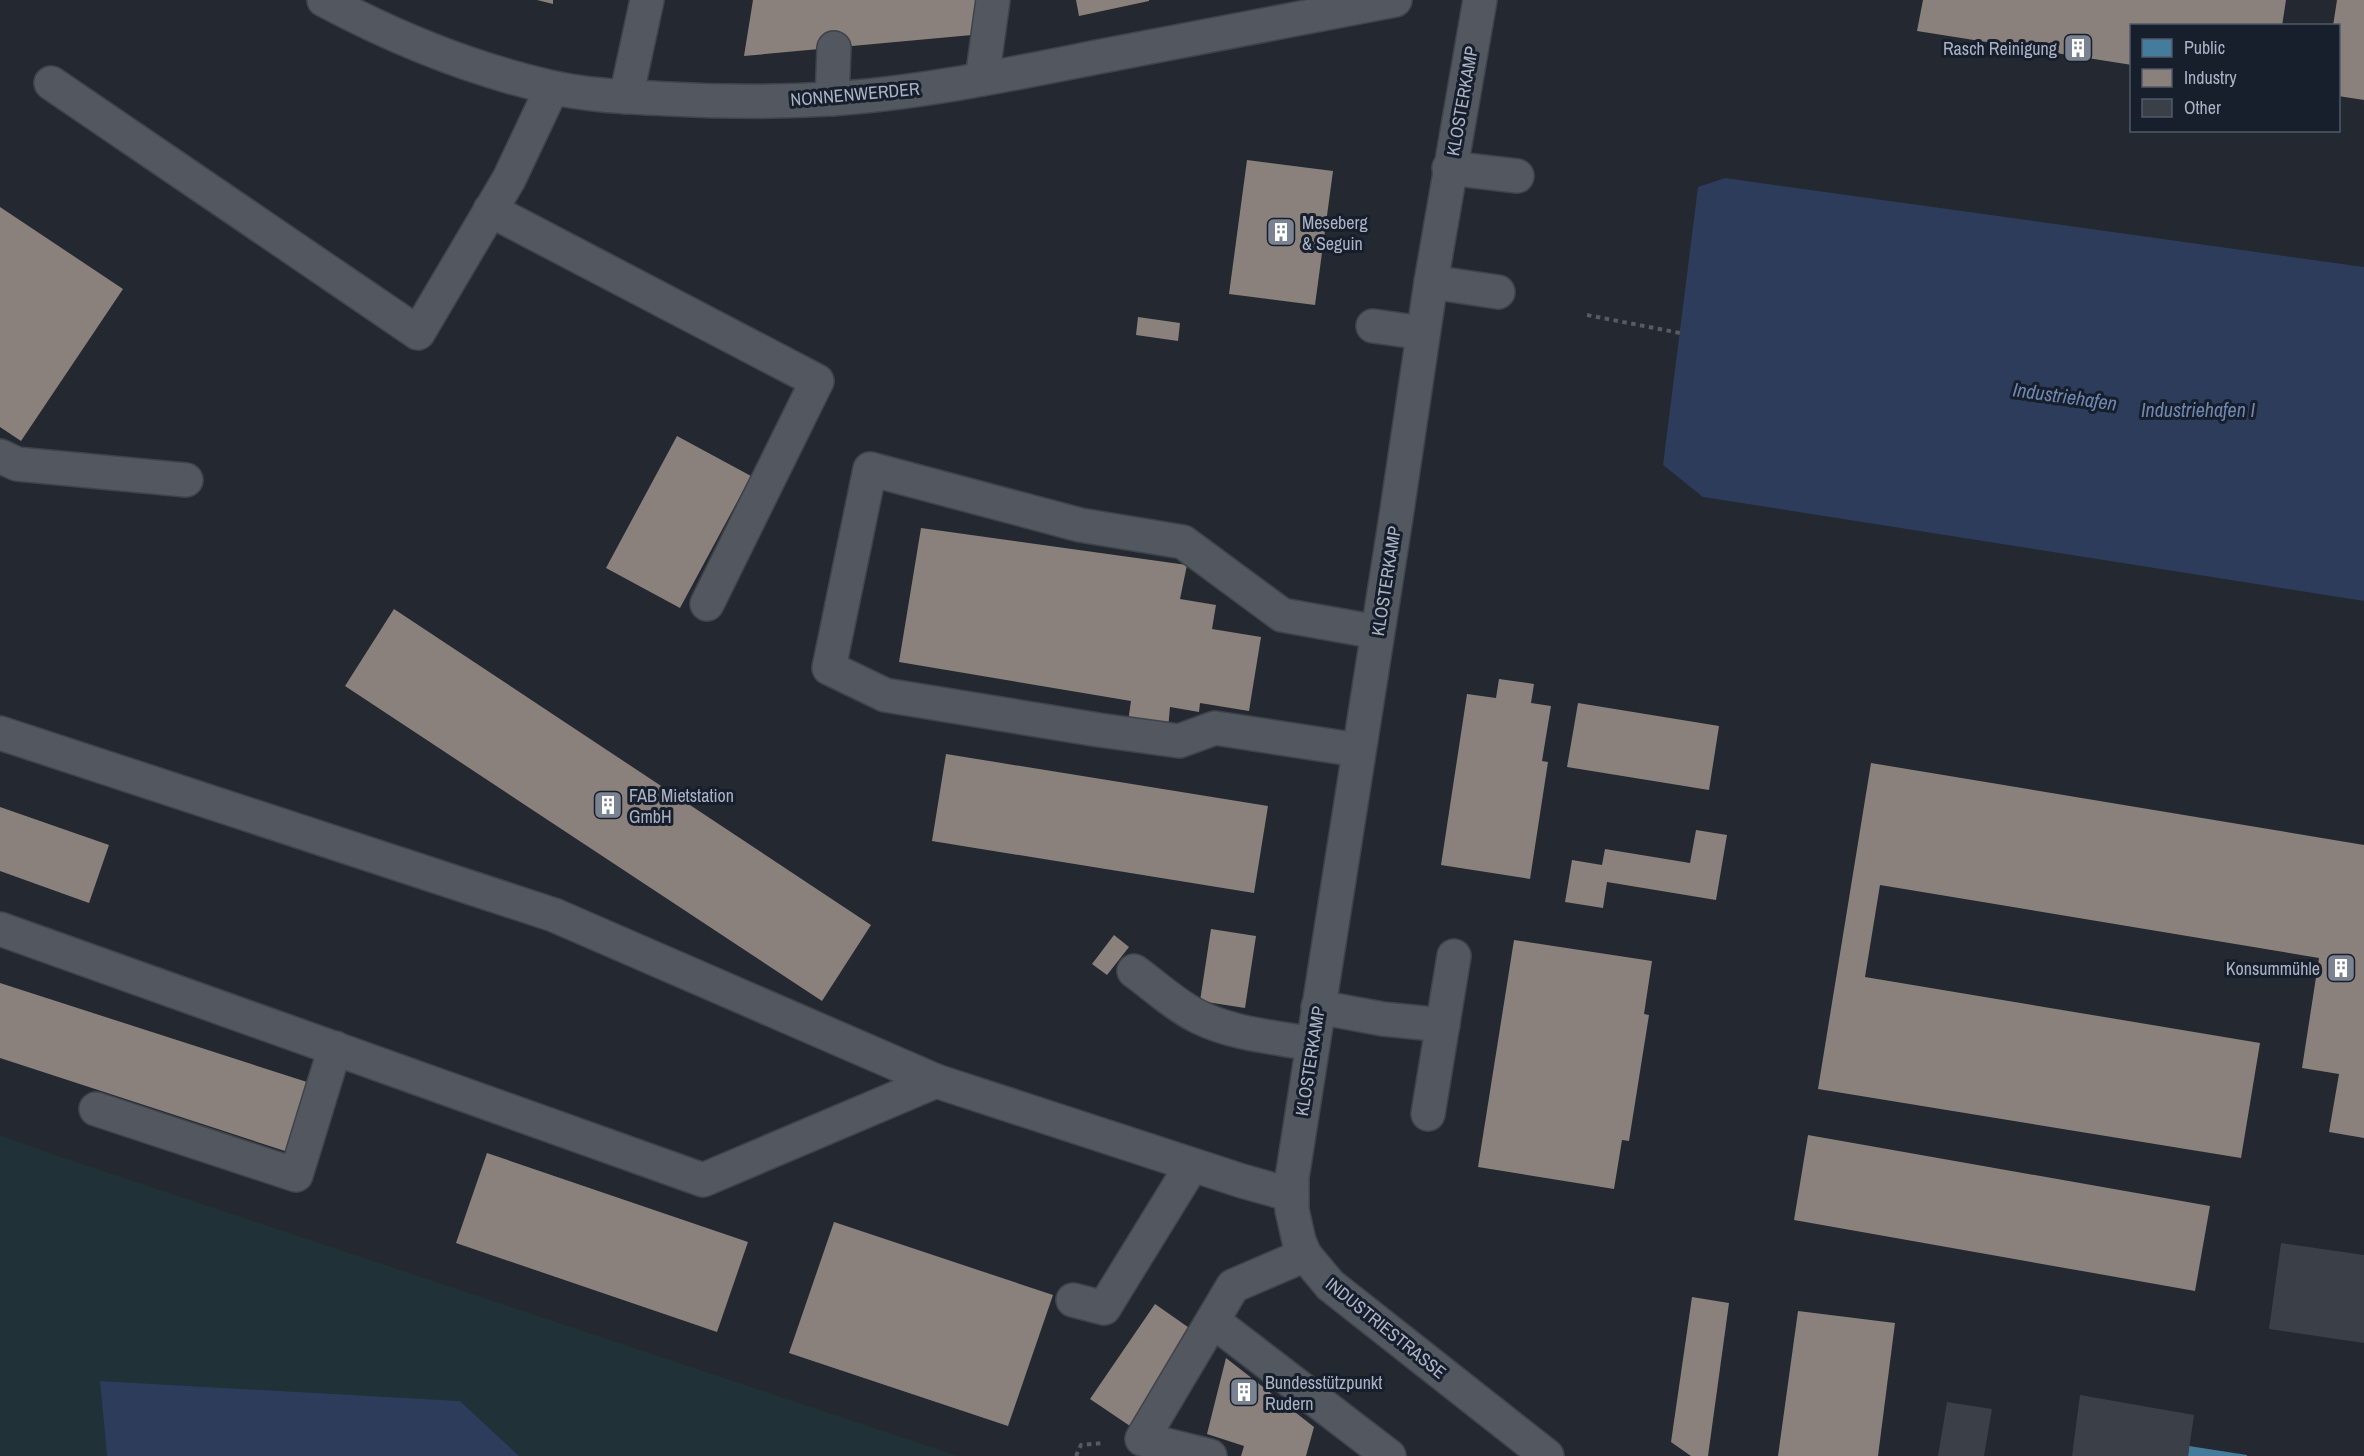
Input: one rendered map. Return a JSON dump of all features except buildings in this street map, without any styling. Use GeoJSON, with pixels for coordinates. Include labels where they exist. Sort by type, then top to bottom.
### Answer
{"type":"FeatureCollection","features":[{"type":"Feature","properties":{"kind":"street","name":"NONNENWERDER"},"geometry":{"type":"LineString","coordinates":[[324,0],[372,24],[446,55],[481,68],[552,88],[626,97],[713,101],[832,99],[982,80],[1395,0]]}},
{"type":"Feature","properties":{"kind":"street"},"geometry":{"type":"LineString","coordinates":[[626,97],[647,0]]}},
{"type":"Feature","properties":{"kind":"street"},"geometry":{"type":"LineString","coordinates":[[982,80],[993,0]]}},
{"type":"Feature","properties":{"kind":"street","name":"KLOSTERKAMP"},"geometry":{"type":"LineString","coordinates":[[1294,1162],[1449,168],[1479,0]]}},
{"type":"Feature","properties":{"kind":"street"},"geometry":{"type":"LineString","coordinates":[[832,99],[834,48]]}},
{"type":"Feature","properties":{"kind":"street"},"geometry":{"type":"LineString","coordinates":[[51,83],[418,333],[513,171],[552,88]]}},
{"type":"Feature","properties":{"kind":"street"},"geometry":{"type":"LineString","coordinates":[[1449,168],[1517,176]]}},
{"type":"Feature","properties":{"kind":"street"},"geometry":{"type":"LineString","coordinates":[[490,210],[817,381],[707,604]]}},
{"type":"Feature","properties":{"kind":"street"},"geometry":{"type":"LineString","coordinates":[[1431,282],[1498,292]]}},
{"type":"Feature","properties":{"kind":"street"},"geometry":{"type":"LineString","coordinates":[[1373,326],[1423,333]]}},
{"type":"Feature","properties":{"kind":"street"},"geometry":{"type":"LineString","coordinates":[[0,456],[17,465],[186,480]]}},
{"type":"Feature","properties":{"kind":"street"},"geometry":{"type":"LineString","coordinates":[[1358,750],[1215,728],[1179,741],[1099,730],[885,695],[829,668],[870,468],[1080,525],[1183,542],[1282,615],[1377,632]]}},
{"type":"Feature","properties":{"kind":"street"},"geometry":{"type":"LineString","coordinates":[[0,734],[554,915],[936,1081],[1192,1165],[1292,1195]]}},
{"type":"Feature","properties":{"kind":"street"},"geometry":{"type":"LineString","coordinates":[[0,929],[703,1180],[936,1081]]}},
{"type":"Feature","properties":{"kind":"street"},"geometry":{"type":"LineString","coordinates":[[1428,1114],[1454,956]]}},
{"type":"Feature","properties":{"kind":"street"},"geometry":{"type":"LineString","coordinates":[[1134,970],[1196,1016],[1235,1030],[1312,1044]]}},
{"type":"Feature","properties":{"kind":"street"},"geometry":{"type":"LineString","coordinates":[[1318,1007],[1383,1019],[1443,1025]]}},
{"type":"Feature","properties":{"kind":"street"},"geometry":{"type":"LineString","coordinates":[[96,1109],[296,1175],[335,1048]]}},
{"type":"Feature","properties":{"kind":"street","name":"INDUSTRIESTRASSE"},"geometry":{"type":"LineString","coordinates":[[1294,1162],[1292,1195],[1294,1225],[1305,1255],[1330,1285],[1547,1456]]}},
{"type":"Feature","properties":{"kind":"street"},"geometry":{"type":"LineString","coordinates":[[1072,1300],[1104,1308],[1192,1165]]}},
{"type":"Feature","properties":{"kind":"street"},"geometry":{"type":"LineString","coordinates":[[1210,1456],[1142,1439],[1233,1286],[1305,1255]]}},
{"type":"Feature","properties":{"kind":"street"},"geometry":{"type":"LineString","coordinates":[[1213,1321],[1389,1456]]}},
{"type":"Feature","properties":{"kind":"path"},"geometry":{"type":"LineString","coordinates":[[1587,315],[1680,333]]}},
{"type":"Feature","properties":{"kind":"shaded area"},"geometry":{"type":"Polygon","coordinates":[[[0,1135],[958,1456],[519,1456],[460,1401],[100,1381],[107,1456],[0,1456],[0,1135]]]}},
{"type":"Feature","properties":{"kind":"water","name":"Industriehafen I"},"geometry":{"type":"Polygon","coordinates":[[[1725,178],[2364,267],[2364,601],[1703,497],[1663,465],[1698,187],[1725,178]]]}},
{"type":"Feature","properties":{"kind":"water"},"geometry":{"type":"Polygon","coordinates":[[[100,1381],[460,1401],[519,1456],[107,1456],[100,1381]]]}},
{"type":"Feature","properties":{"kind":"place","name":"Rasch Reinigung"},"geometry":{"type":"Point","coordinates":[2078,48]}},
{"type":"Feature","properties":{"kind":"place","name":"Meseberg & Seguin"},"geometry":{"type":"Point","coordinates":[1281,232]}},
{"type":"Feature","properties":{"kind":"place","name":"FAB Mietstation GmbH"},"geometry":{"type":"Point","coordinates":[608,805]}},
{"type":"Feature","properties":{"kind":"place","name":"Konsummühle"},"geometry":{"type":"Point","coordinates":[2341,968]}},
{"type":"Feature","properties":{"kind":"place","name":"Bundesstützpunkt Rudern"},"geometry":{"type":"Point","coordinates":[1244,1392]}},
{"type":"Feature","properties":{"kind":"water label","name":"Industriehafen"},"geometry":{"type":"Point","coordinates":[2065,396]}}]}
